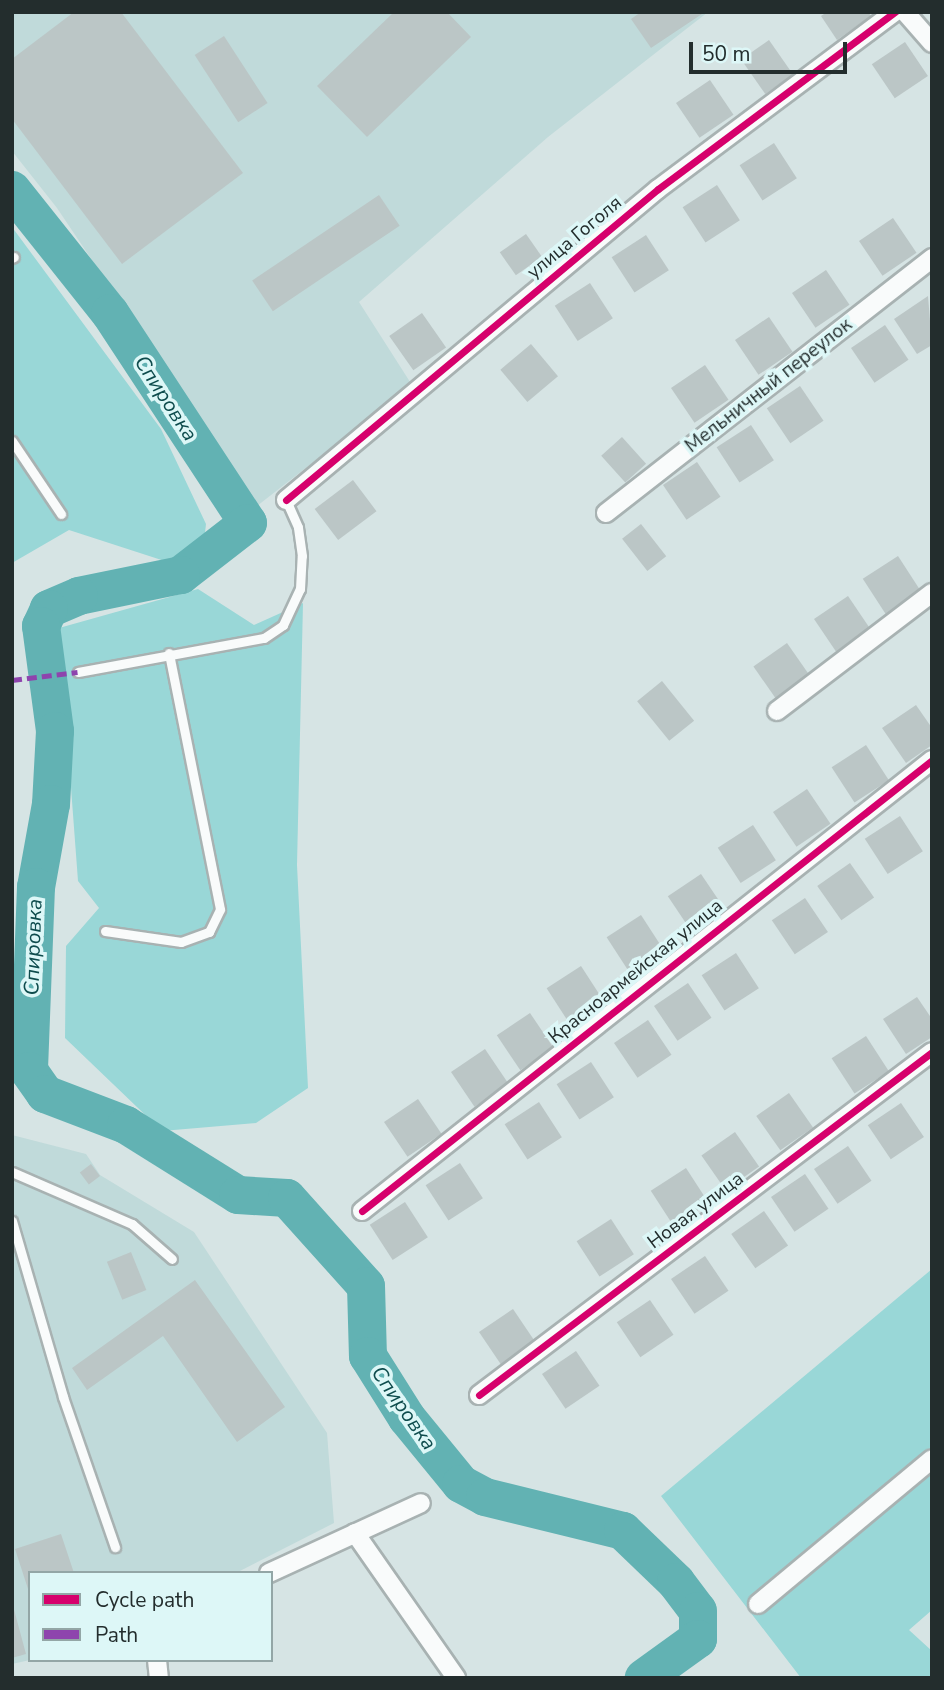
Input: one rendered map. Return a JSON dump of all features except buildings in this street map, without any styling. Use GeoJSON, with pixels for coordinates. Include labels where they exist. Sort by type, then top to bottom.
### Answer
{"type":"FeatureCollection","features":[{"type":"Feature","properties":{"kind":"street","name":"улица Гоголя"},"geometry":{"type":"LineString","coordinates":[[286,500],[658,190],[895,12]]}},
{"type":"Feature","properties":{"kind":"street"},"geometry":{"type":"LineString","coordinates":[[905,12],[932,43]]}},
{"type":"Feature","properties":{"kind":"street","name":"Мельничный переулок"},"geometry":{"type":"LineString","coordinates":[[606,513],[932,258]]}},
{"type":"Feature","properties":{"kind":"street"},"geometry":{"type":"LineString","coordinates":[[777,711],[932,593]]}},
{"type":"Feature","properties":{"kind":"street","name":"Красноармейская улица"},"geometry":{"type":"LineString","coordinates":[[362,1211],[932,760]]}},
{"type":"Feature","properties":{"kind":"street","name":"Новая улица"},"geometry":{"type":"LineString","coordinates":[[479,1395],[932,1052]]}},
{"type":"Feature","properties":{"kind":"street"},"geometry":{"type":"LineString","coordinates":[[758,1604],[932,1459]]}},
{"type":"Feature","properties":{"kind":"street"},"geometry":{"type":"LineString","coordinates":[[273,1571],[421,1503]]}},
{"type":"Feature","properties":{"kind":"street"},"geometry":{"type":"LineString","coordinates":[[355,1533],[456,1678]]}},
{"type":"Feature","properties":{"kind":"lane"},"geometry":{"type":"LineString","coordinates":[[12,441],[61,514]]}},
{"type":"Feature","properties":{"kind":"lane"},"geometry":{"type":"LineString","coordinates":[[78,672],[169,653],[264,638],[283,625],[300,589],[302,556],[298,527],[286,500]]}},
{"type":"Feature","properties":{"kind":"lane"},"geometry":{"type":"LineString","coordinates":[[105,931],[181,942],[209,932],[220,909],[169,653]]}},
{"type":"Feature","properties":{"kind":"lane"},"geometry":{"type":"LineString","coordinates":[[12,1172],[132,1224],[172,1259]]}},
{"type":"Feature","properties":{"kind":"lane"},"geometry":{"type":"LineString","coordinates":[[12,1221],[63,1397],[115,1547]]}},
{"type":"Feature","properties":{"kind":"shaded area"},"geometry":{"type":"Polygon","coordinates":[[[12,12],[708,12],[548,137],[359,302],[412,385],[257,506],[57,208],[12,151],[12,12]]]}},
{"type":"Feature","properties":{"kind":"shaded area"},"geometry":{"type":"Polygon","coordinates":[[[12,227],[161,429],[206,524],[203,550],[180,566],[69,530],[12,563],[12,227]]]}},
{"type":"Feature","properties":{"kind":"shaded area"},"geometry":{"type":"Polygon","coordinates":[[[198,589],[254,625],[303,603],[297,865],[308,1088],[256,1123],[162,1131],[65,1038],[66,946],[99,908],[78,881],[59,628],[198,589]]]}},
{"type":"Feature","properties":{"kind":"shaded area"},"geometry":{"type":"Polygon","coordinates":[[[12,1135],[86,1154],[100,1175],[194,1232],[327,1433],[334,1523],[240,1571],[28,1571],[28,1660],[12,1664],[12,1135]]]}},
{"type":"Feature","properties":{"kind":"shaded area"},"geometry":{"type":"Polygon","coordinates":[[[932,1269],[932,1610],[909,1630],[932,1651],[932,1678],[801,1678],[661,1496],[932,1269]]]}},
{"type":"Feature","properties":{"kind":"waterway","name":"Спировка"},"geometry":{"type":"LineString","coordinates":[[12,190],[110,313],[248,523],[181,575],[79,596],[49,609],[41,626],[55,731],[51,804],[36,887],[29,1071],[45,1094],[126,1125],[238,1195],[287,1198],[366,1286],[368,1356],[407,1418],[461,1484],[485,1497],[623,1531],[676,1582],[698,1611],[698,1639],[644,1678]]}},
{"type":"Feature","properties":{"kind":"marked path"},"geometry":{"type":"LineString","coordinates":[[12,680],[78,672]]}},
{"type":"Feature","properties":{"kind":"cycle path"},"geometry":{"type":"LineString","coordinates":[[286,500],[658,189],[895,12]]}},
{"type":"Feature","properties":{"kind":"cycle path"},"geometry":{"type":"LineString","coordinates":[[362,1211],[932,760]]}},
{"type":"Feature","properties":{"kind":"cycle path"},"geometry":{"type":"LineString","coordinates":[[479,1395],[932,1052]]}}]}
